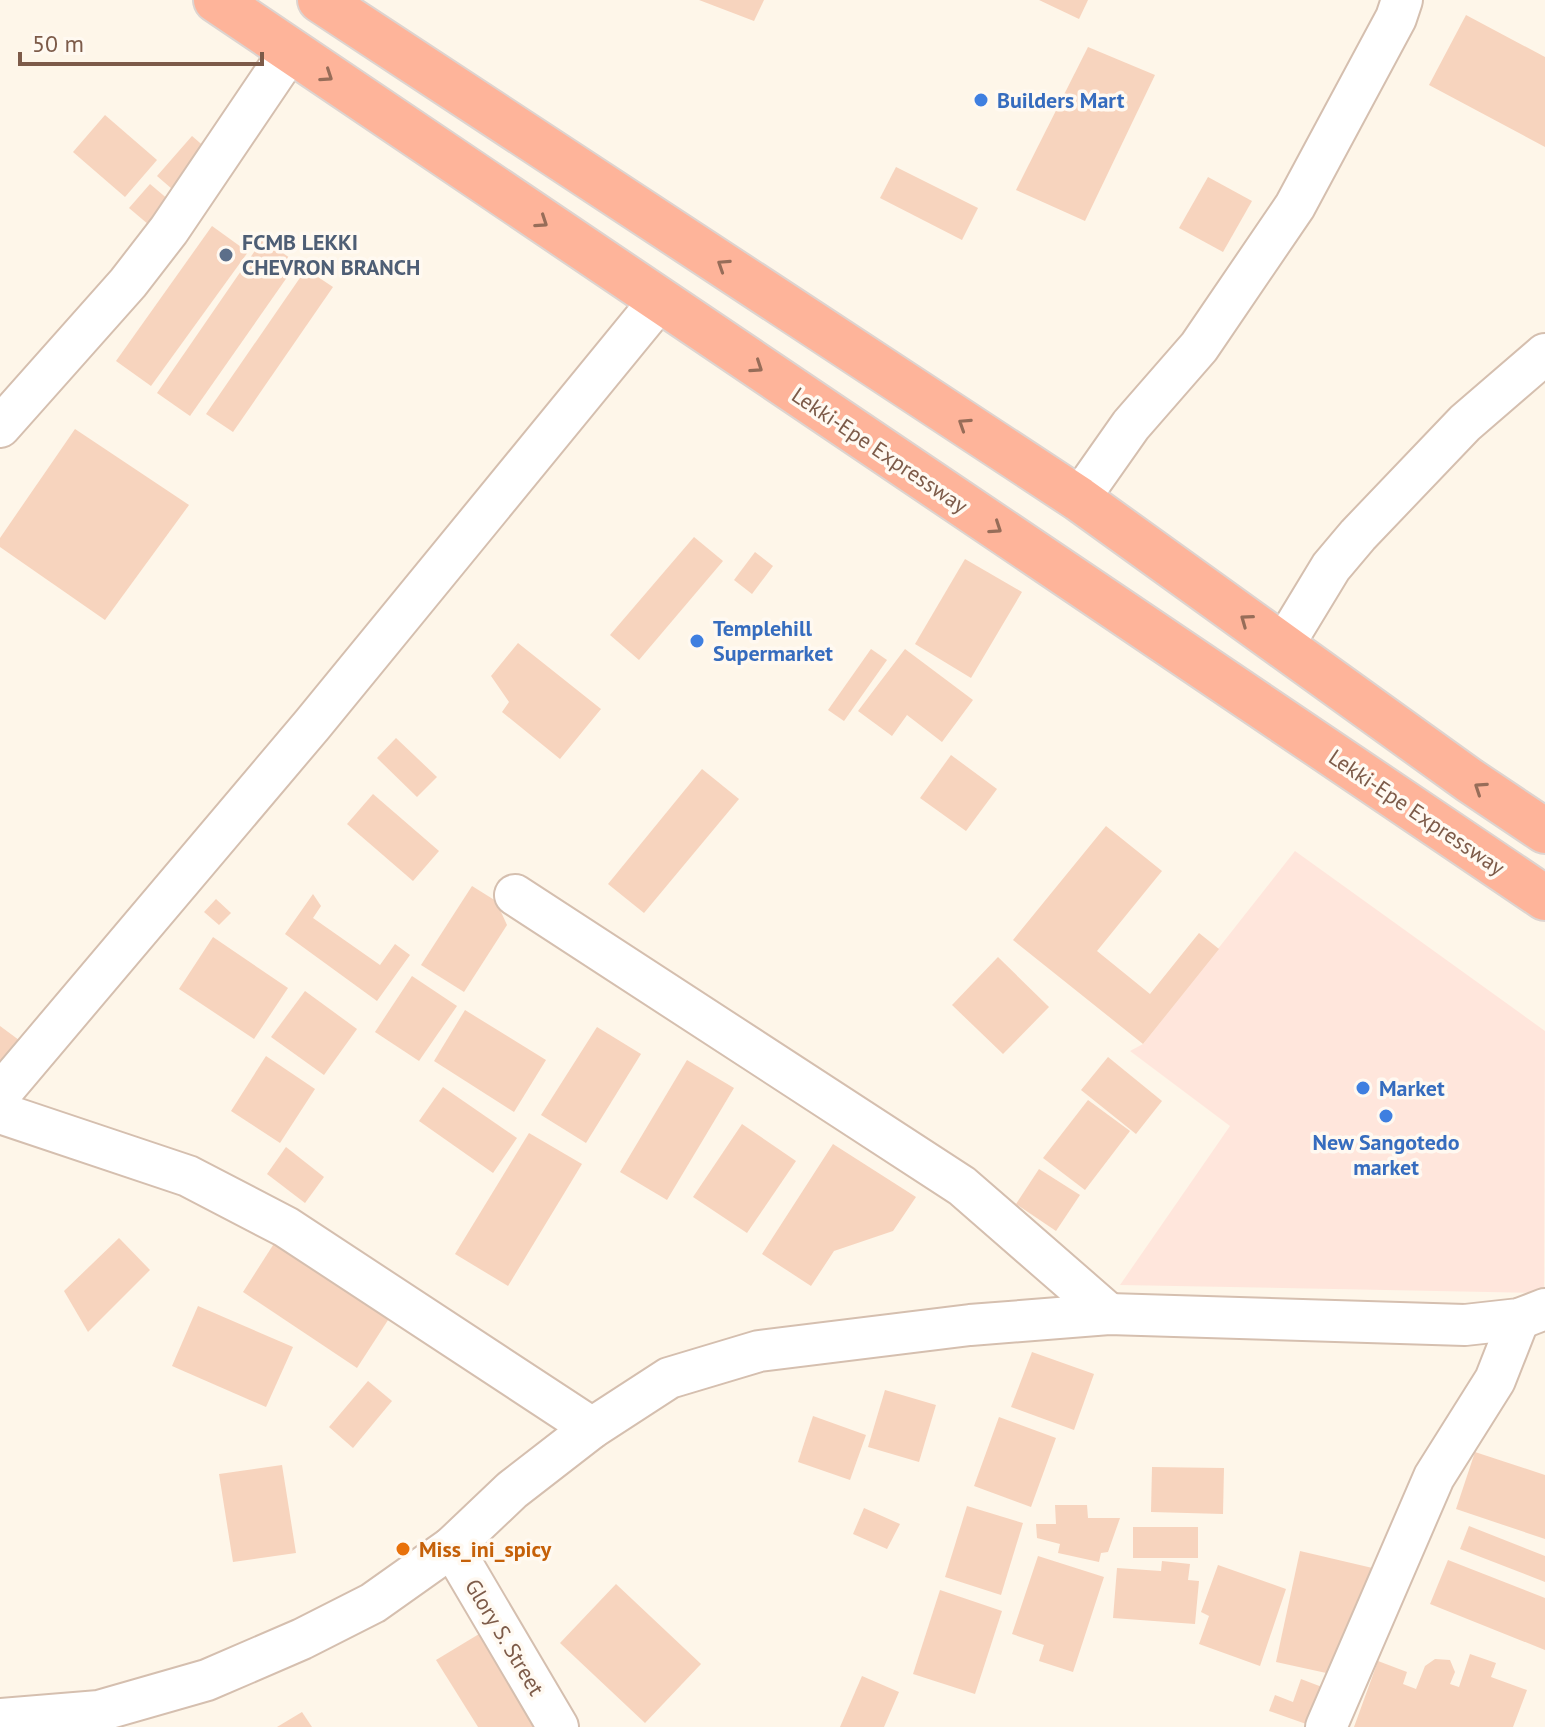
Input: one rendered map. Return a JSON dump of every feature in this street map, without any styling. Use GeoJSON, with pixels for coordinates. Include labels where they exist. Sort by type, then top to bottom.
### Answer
{"type":"FeatureCollection","features":[{"type":"Feature","properties":{"kind":"highway","name":"Lekki-Epe Expressway"},"geometry":{"type":"LineString","coordinates":[[216,0],[1545,898]]}},
{"type":"Feature","properties":{"kind":"highway"},"geometry":{"type":"LineString","coordinates":[[320,0],[1079,499],[1545,831]]}},
{"type":"Feature","properties":{"kind":"street"},"geometry":{"type":"LineString","coordinates":[[1079,499],[1131,425],[1199,347],[1295,206],[1396,18],[1402,0]]}},
{"type":"Feature","properties":{"kind":"street"},"geometry":{"type":"LineString","coordinates":[[0,427],[136,273],[169,230],[290,51]]}},
{"type":"Feature","properties":{"kind":"street"},"geometry":{"type":"LineString","coordinates":[[0,1094],[312,725],[659,301]]}},
{"type":"Feature","properties":{"kind":"street"},"geometry":{"type":"LineString","coordinates":[[1283,646],[1331,567],[1358,535],[1465,423],[1545,354]]}},
{"type":"Feature","properties":{"kind":"street"},"geometry":{"type":"LineString","coordinates":[[515,895],[962,1186],[1109,1314]]}},
{"type":"Feature","properties":{"kind":"street"},"geometry":{"type":"LineString","coordinates":[[0,1113],[188,1176],[286,1227],[592,1428]]}},
{"type":"Feature","properties":{"kind":"street"},"geometry":{"type":"LineString","coordinates":[[0,1719],[104,1719],[207,1680],[302,1639],[373,1603],[452,1547],[512,1490],[592,1428],[669,1378],[759,1351],[970,1325],[1109,1314],[1465,1325],[1532,1314]]}},
{"type":"Feature","properties":{"kind":"street"},"geometry":{"type":"LineString","coordinates":[[1326,1727],[1434,1477],[1532,1314]]}},
{"type":"Feature","properties":{"kind":"street","name":"Glory S. Street"},"geometry":{"type":"LineString","coordinates":[[452,1547],[558,1727]]}},
{"type":"Feature","properties":{"kind":"shaded area","name":"Market"},"geometry":{"type":"Polygon","coordinates":[[[1295,851],[1545,1031],[1544,1293],[1120,1285],[1230,1126],[1130,1051],[1143,1044],[1295,851]]]}},
{"type":"Feature","properties":{"kind":"building"},"geometry":{"type":"Polygon","coordinates":[[[699,0],[764,0],[754,21],[699,0]]]}},
{"type":"Feature","properties":{"kind":"building"},"geometry":{"type":"Polygon","coordinates":[[[1039,0],[1088,0],[1079,19],[1039,0]]]}},
{"type":"Feature","properties":{"kind":"building"},"geometry":{"type":"Polygon","coordinates":[[[1466,15],[1545,57],[1545,147],[1429,85],[1466,15]]]}},
{"type":"Feature","properties":{"kind":"building"},"geometry":{"type":"Polygon","coordinates":[[[1088,47],[1155,75],[1085,221],[1016,190],[1088,47]]]}},
{"type":"Feature","properties":{"kind":"building"},"geometry":{"type":"Polygon","coordinates":[[[105,115],[157,160],[125,197],[73,152],[105,115]]]}},
{"type":"Feature","properties":{"kind":"building"},"geometry":{"type":"Polygon","coordinates":[[[192,136],[214,155],[179,195],[157,176],[192,136]]]}},
{"type":"Feature","properties":{"kind":"building"},"geometry":{"type":"Polygon","coordinates":[[[896,167],[978,208],[962,240],[880,198],[896,167]]]}},
{"type":"Feature","properties":{"kind":"building"},"geometry":{"type":"Polygon","coordinates":[[[1208,177],[1252,201],[1223,252],[1179,228],[1208,177]]]}},
{"type":"Feature","properties":{"kind":"building"},"geometry":{"type":"Polygon","coordinates":[[[150,184],[176,206],[155,230],[129,208],[150,184]]]}},
{"type":"Feature","properties":{"kind":"building"},"geometry":{"type":"Polygon","coordinates":[[[212,226],[248,252],[151,386],[116,361],[212,226]]]}},
{"type":"Feature","properties":{"kind":"building"},"geometry":{"type":"Polygon","coordinates":[[[263,239],[297,263],[190,416],[157,393],[263,239]]]}},
{"type":"Feature","properties":{"kind":"building"},"geometry":{"type":"Polygon","coordinates":[[[306,269],[333,287],[233,432],[206,414],[306,269]]]}},
{"type":"Feature","properties":{"kind":"building"},"geometry":{"type":"Polygon","coordinates":[[[75,429],[189,505],[105,620],[0,547],[0,538],[75,429]]]}},
{"type":"Feature","properties":{"kind":"building"},"geometry":{"type":"Polygon","coordinates":[[[694,537],[723,561],[639,660],[610,635],[694,537]]]}},
{"type":"Feature","properties":{"kind":"building"},"geometry":{"type":"Polygon","coordinates":[[[755,552],[773,566],[752,594],[734,580],[755,552]]]}},
{"type":"Feature","properties":{"kind":"building"},"geometry":{"type":"Polygon","coordinates":[[[965,559],[1022,592],[971,678],[915,644],[965,559]]]}},
{"type":"Feature","properties":{"kind":"building"},"geometry":{"type":"Polygon","coordinates":[[[518,643],[601,709],[560,759],[502,712],[509,702],[491,676],[518,643]]]}},
{"type":"Feature","properties":{"kind":"building"},"geometry":{"type":"Polygon","coordinates":[[[871,649],[887,660],[844,721],[828,710],[871,649]]]}},
{"type":"Feature","properties":{"kind":"building"},"geometry":{"type":"Polygon","coordinates":[[[905,649],[973,700],[942,742],[907,715],[892,736],[858,711],[905,649]]]}},
{"type":"Feature","properties":{"kind":"building"},"geometry":{"type":"Polygon","coordinates":[[[396,738],[437,777],[417,797],[377,758],[396,738]]]}},
{"type":"Feature","properties":{"kind":"building"},"geometry":{"type":"Polygon","coordinates":[[[951,755],[997,789],[966,831],[920,798],[951,755]]]}},
{"type":"Feature","properties":{"kind":"building"},"geometry":{"type":"Polygon","coordinates":[[[702,769],[739,799],[644,913],[608,884],[702,769]]]}},
{"type":"Feature","properties":{"kind":"building"},"geometry":{"type":"Polygon","coordinates":[[[373,794],[439,851],[413,881],[347,824],[373,794]]]}},
{"type":"Feature","properties":{"kind":"building"},"geometry":{"type":"Polygon","coordinates":[[[1106,826],[1162,871],[1097,951],[1150,994],[1199,933],[1219,949],[1143,1044],[1013,940],[1106,826]]]}},
{"type":"Feature","properties":{"kind":"building"},"geometry":{"type":"Polygon","coordinates":[[[472,886],[496,901],[507,925],[464,992],[421,965],[472,886]]]}},
{"type":"Feature","properties":{"kind":"building"},"geometry":{"type":"Polygon","coordinates":[[[313,894],[321,906],[313,918],[380,965],[395,944],[410,955],[377,1001],[285,934],[313,894]]]}},
{"type":"Feature","properties":{"kind":"building"},"geometry":{"type":"Polygon","coordinates":[[[216,899],[231,913],[219,925],[204,912],[216,899]]]}},
{"type":"Feature","properties":{"kind":"building"},"geometry":{"type":"Polygon","coordinates":[[[213,937],[288,988],[254,1039],[179,989],[213,937]]]}},
{"type":"Feature","properties":{"kind":"building"},"geometry":{"type":"Polygon","coordinates":[[[998,957],[1049,1007],[1003,1054],[952,1005],[998,957]]]}},
{"type":"Feature","properties":{"kind":"building"},"geometry":{"type":"Polygon","coordinates":[[[412,976],[457,1006],[419,1061],[375,1032],[412,976]]]}},
{"type":"Feature","properties":{"kind":"building"},"geometry":{"type":"Polygon","coordinates":[[[305,991],[357,1029],[324,1075],[271,1037],[305,991]]]}},
{"type":"Feature","properties":{"kind":"building"},"geometry":{"type":"Polygon","coordinates":[[[465,1010],[546,1060],[514,1112],[434,1061],[465,1010]]]}},
{"type":"Feature","properties":{"kind":"building"},"geometry":{"type":"Polygon","coordinates":[[[0,1026],[23,1043],[0,1074],[0,1026]]]}},
{"type":"Feature","properties":{"kind":"building"},"geometry":{"type":"Polygon","coordinates":[[[597,1027],[641,1054],[586,1143],[541,1115],[597,1027]]]}},
{"type":"Feature","properties":{"kind":"building"},"geometry":{"type":"Polygon","coordinates":[[[266,1056],[315,1089],[280,1143],[231,1111],[266,1056]]]}},
{"type":"Feature","properties":{"kind":"building"},"geometry":{"type":"Polygon","coordinates":[[[1108,1057],[1162,1101],[1136,1134],[1081,1090],[1108,1057]]]}},
{"type":"Feature","properties":{"kind":"building"},"geometry":{"type":"Polygon","coordinates":[[[687,1060],[734,1088],[667,1200],[620,1172],[687,1060]]]}},
{"type":"Feature","properties":{"kind":"building"},"geometry":{"type":"Polygon","coordinates":[[[443,1087],[517,1138],[493,1173],[419,1121],[443,1087]]]}},
{"type":"Feature","properties":{"kind":"building"},"geometry":{"type":"Polygon","coordinates":[[[1088,1100],[1130,1131],[1085,1190],[1043,1158],[1088,1100]]]}},
{"type":"Feature","properties":{"kind":"building"},"geometry":{"type":"Polygon","coordinates":[[[742,1124],[796,1161],[747,1233],[693,1197],[742,1124]]]}},
{"type":"Feature","properties":{"kind":"building"},"geometry":{"type":"Polygon","coordinates":[[[529,1133],[582,1164],[508,1286],[455,1254],[529,1133]]]}},
{"type":"Feature","properties":{"kind":"building"},"geometry":{"type":"Polygon","coordinates":[[[833,1144],[916,1197],[893,1231],[834,1251],[811,1286],[762,1254],[833,1144]]]}},
{"type":"Feature","properties":{"kind":"building"},"geometry":{"type":"Polygon","coordinates":[[[286,1147],[324,1177],[305,1203],[267,1174],[286,1147]]]}},
{"type":"Feature","properties":{"kind":"building"},"geometry":{"type":"Polygon","coordinates":[[[1039,1169],[1080,1195],[1056,1231],[1016,1204],[1039,1169]]]}},
{"type":"Feature","properties":{"kind":"building"},"geometry":{"type":"Polygon","coordinates":[[[119,1238],[150,1270],[88,1332],[64,1291],[119,1238]]]}},
{"type":"Feature","properties":{"kind":"building"},"geometry":{"type":"Polygon","coordinates":[[[275,1242],[390,1317],[357,1368],[243,1292],[275,1242]]]}},
{"type":"Feature","properties":{"kind":"building"},"geometry":{"type":"Polygon","coordinates":[[[198,1306],[293,1347],[266,1407],[172,1366],[198,1306]]]}},
{"type":"Feature","properties":{"kind":"building"},"geometry":{"type":"Polygon","coordinates":[[[1032,1352],[1094,1374],[1074,1430],[1011,1407],[1032,1352]]]}},
{"type":"Feature","properties":{"kind":"building"},"geometry":{"type":"Polygon","coordinates":[[[368,1381],[392,1401],[353,1448],[329,1427],[368,1381]]]}},
{"type":"Feature","properties":{"kind":"building"},"geometry":{"type":"Polygon","coordinates":[[[885,1390],[936,1405],[919,1462],[868,1447],[885,1390]]]}},
{"type":"Feature","properties":{"kind":"building"},"geometry":{"type":"Polygon","coordinates":[[[813,1416],[866,1435],[850,1480],[798,1462],[813,1416]]]}},
{"type":"Feature","properties":{"kind":"building"},"geometry":{"type":"Polygon","coordinates":[[[999,1417],[1056,1438],[1031,1507],[974,1486],[999,1417]]]}},
{"type":"Feature","properties":{"kind":"building"},"geometry":{"type":"Polygon","coordinates":[[[1475,1452],[1545,1475],[1545,1539],[1456,1509],[1475,1452]]]}},
{"type":"Feature","properties":{"kind":"building"},"geometry":{"type":"Polygon","coordinates":[[[282,1465],[296,1553],[233,1562],[219,1474],[282,1465]]]}},
{"type":"Feature","properties":{"kind":"building"},"geometry":{"type":"Polygon","coordinates":[[[1152,1467],[1224,1468],[1223,1514],[1151,1512],[1152,1467]]]}},
{"type":"Feature","properties":{"kind":"building"},"geometry":{"type":"Polygon","coordinates":[[[1055,1505],[1087,1505],[1088,1518],[1120,1518],[1108,1552],[1101,1553],[1099,1562],[1058,1553],[1060,1544],[1037,1538],[1036,1524],[1056,1524],[1055,1505]]]}},
{"type":"Feature","properties":{"kind":"building"},"geometry":{"type":"Polygon","coordinates":[[[967,1506],[1023,1523],[1001,1595],[945,1577],[967,1506]]]}},
{"type":"Feature","properties":{"kind":"building"},"geometry":{"type":"Polygon","coordinates":[[[864,1508],[900,1524],[887,1549],[853,1534],[864,1508]]]}},
{"type":"Feature","properties":{"kind":"building"},"geometry":{"type":"Polygon","coordinates":[[[1469,1526],[1545,1556],[1545,1582],[1460,1549],[1469,1526]]]}},
{"type":"Feature","properties":{"kind":"building"},"geometry":{"type":"Polygon","coordinates":[[[1133,1527],[1198,1527],[1198,1558],[1133,1558],[1133,1527]]]}},
{"type":"Feature","properties":{"kind":"building"},"geometry":{"type":"Polygon","coordinates":[[[1300,1551],[1381,1570],[1340,1676],[1276,1662],[1300,1551]]]}},
{"type":"Feature","properties":{"kind":"building"},"geometry":{"type":"Polygon","coordinates":[[[1038,1556],[1104,1577],[1073,1672],[1039,1661],[1044,1645],[1012,1634],[1038,1556]]]}},
{"type":"Feature","properties":{"kind":"building"},"geometry":{"type":"Polygon","coordinates":[[[1448,1560],[1545,1598],[1545,1650],[1430,1604],[1448,1560]]]}},
{"type":"Feature","properties":{"kind":"building"},"geometry":{"type":"Polygon","coordinates":[[[1162,1561],[1190,1564],[1188,1580],[1199,1581],[1195,1624],[1113,1618],[1117,1568],[1161,1571],[1162,1561]]]}},
{"type":"Feature","properties":{"kind":"building"},"geometry":{"type":"Polygon","coordinates":[[[1218,1565],[1286,1589],[1260,1666],[1199,1644],[1209,1616],[1201,1612],[1218,1565]]]}},
{"type":"Feature","properties":{"kind":"building"},"geometry":{"type":"Polygon","coordinates":[[[616,1584],[701,1664],[645,1723],[560,1643],[616,1584]]]}},
{"type":"Feature","properties":{"kind":"building"},"geometry":{"type":"Polygon","coordinates":[[[940,1590],[1002,1611],[975,1694],[913,1674],[940,1590]]]}},
{"type":"Feature","properties":{"kind":"building"},"geometry":{"type":"Polygon","coordinates":[[[484,1631],[543,1727],[478,1727],[436,1660],[484,1631]]]}},
{"type":"Feature","properties":{"kind":"building"},"geometry":{"type":"Polygon","coordinates":[[[1470,1654],[1496,1663],[1491,1677],[1527,1690],[1513,1727],[1354,1727],[1378,1661],[1407,1672],[1403,1684],[1416,1689],[1425,1666],[1435,1659],[1450,1660],[1455,1672],[1450,1684],[1459,1687],[1470,1654]]]}},
{"type":"Feature","properties":{"kind":"building"},"geometry":{"type":"Polygon","coordinates":[[[862,1676],[899,1692],[884,1727],[840,1727],[862,1676]]]}},
{"type":"Feature","properties":{"kind":"building"},"geometry":{"type":"Polygon","coordinates":[[[1301,1679],[1322,1687],[1309,1725],[1269,1711],[1275,1695],[1293,1702],[1301,1679]]]}},
{"type":"Feature","properties":{"kind":"building"},"geometry":{"type":"Polygon","coordinates":[[[302,1712],[312,1727],[277,1727],[302,1712]]]}},
{"type":"Feature","properties":{"kind":"place","name":"Builders Mart"},"geometry":{"type":"Point","coordinates":[981,100]}},
{"type":"Feature","properties":{"kind":"place","name":"FCMB LEKKI CHEVRON BRANCH"},"geometry":{"type":"Point","coordinates":[226,255]}},
{"type":"Feature","properties":{"kind":"place","name":"Templehill Supermarket"},"geometry":{"type":"Point","coordinates":[697,641]}},
{"type":"Feature","properties":{"kind":"place","name":"Market"},"geometry":{"type":"Point","coordinates":[1363,1088]}},
{"type":"Feature","properties":{"kind":"place","name":"New Sangotedo market"},"geometry":{"type":"Point","coordinates":[1386,1116]}},
{"type":"Feature","properties":{"kind":"place","name":"Miss_ini_spicy"},"geometry":{"type":"Point","coordinates":[403,1549]}}]}
